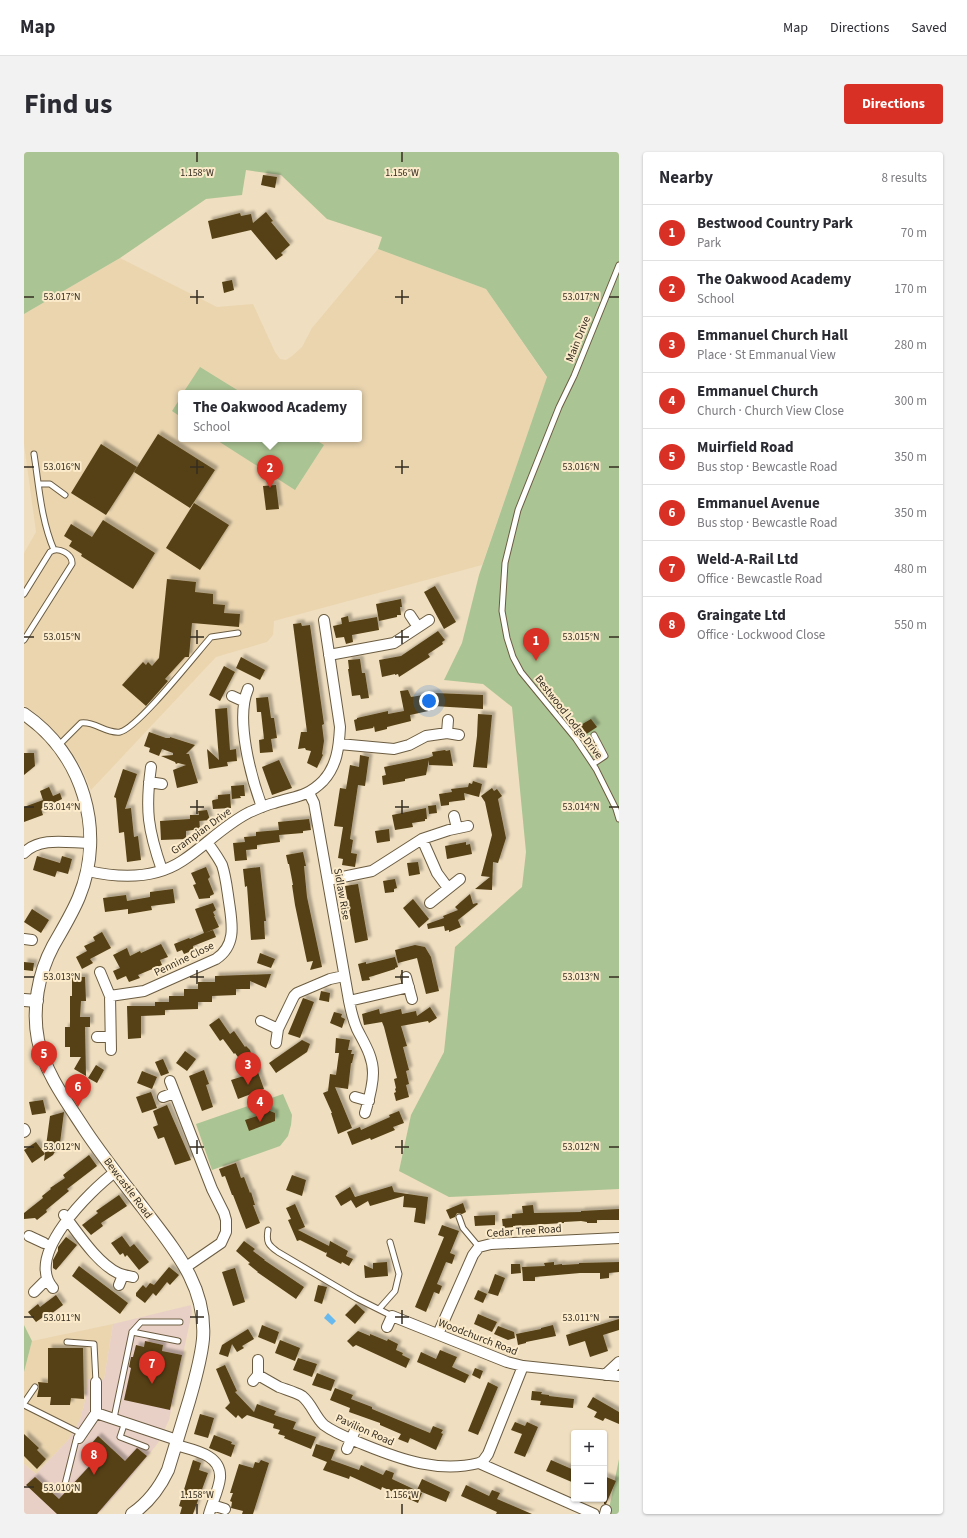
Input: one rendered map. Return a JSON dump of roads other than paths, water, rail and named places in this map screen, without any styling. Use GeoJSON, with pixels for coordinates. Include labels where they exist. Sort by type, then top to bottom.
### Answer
{"type":"FeatureCollection","features":[{"type":"Feature","properties":{"kind":"street"},"geometry":{"type":"LineString","coordinates":[[410,616],[418,627]]}},
{"type":"Feature","properties":{"kind":"street","name":"Grampian Drive"},"geometry":{"type":"LineString","coordinates":[[88,871],[108,875],[139,876],[162,870],[182,861],[234,822],[262,807],[309,792],[322,781],[332,768],[336,759],[339,744],[338,716],[324,620]]}},
{"type":"Feature","properties":{"kind":"street"},"geometry":{"type":"LineString","coordinates":[[329,655],[394,643],[429,620]]}},
{"type":"Feature","properties":{"kind":"street"},"geometry":{"type":"LineString","coordinates":[[248,689],[243,700],[246,744],[254,785],[262,807]]}},
{"type":"Feature","properties":{"kind":"street"},"geometry":{"type":"LineString","coordinates":[[232,696],[243,700]]}},
{"type":"Feature","properties":{"kind":"street","name":"Bewcastle Road"},"geometry":{"type":"LineString","coordinates":[[24,714],[39,725],[59,745],[76,775],[85,799],[89,821],[90,843],[88,871],[78,900],[47,959],[41,979],[37,1001],[36,1019],[38,1040],[42,1056],[69,1106],[98,1149],[178,1254],[186,1267],[198,1296],[203,1323],[200,1361],[196,1377],[162,1481],[151,1497],[132,1514]]}},
{"type":"Feature","properties":{"kind":"street"},"geometry":{"type":"LineString","coordinates":[[447,733],[448,720]]}},
{"type":"Feature","properties":{"kind":"street"},"geometry":{"type":"LineString","coordinates":[[339,744],[394,749],[409,745],[426,736],[447,733],[459,735]]}},
{"type":"Feature","properties":{"kind":"street"},"geometry":{"type":"LineString","coordinates":[[151,767],[148,821],[154,848],[162,870]]}},
{"type":"Feature","properties":{"kind":"street"},"geometry":{"type":"LineString","coordinates":[[149,782],[162,784]]}},
{"type":"Feature","properties":{"kind":"street","name":"Sidlaw Rise"},"geometry":{"type":"LineString","coordinates":[[309,792],[314,803],[348,1001],[354,1021],[365,1042],[372,1063],[372,1085],[365,1113]]}},
{"type":"Feature","properties":{"kind":"street"},"geometry":{"type":"LineString","coordinates":[[454,816],[457,828]]}},
{"type":"Feature","properties":{"kind":"street"},"geometry":{"type":"LineString","coordinates":[[328,880],[372,871],[422,839],[436,833],[468,826]]}},
{"type":"Feature","properties":{"kind":"street"},"geometry":{"type":"LineString","coordinates":[[422,839],[437,873],[448,888]]}},
{"type":"Feature","properties":{"kind":"street","name":"Pennine Close"},"geometry":{"type":"LineString","coordinates":[[110,996],[144,991],[216,958],[225,951],[230,942],[232,930],[226,879],[221,863],[207,842]]}},
{"type":"Feature","properties":{"kind":"street"},"geometry":{"type":"LineString","coordinates":[[24,853],[29,848],[39,843],[90,843]]}},
{"type":"Feature","properties":{"kind":"street"},"geometry":{"type":"LineString","coordinates":[[430,903],[460,879]]}},
{"type":"Feature","properties":{"kind":"street"},"geometry":{"type":"LineString","coordinates":[[100,972],[110,996],[111,1050]]}},
{"type":"Feature","properties":{"kind":"street"},"geometry":{"type":"LineString","coordinates":[[276,1043],[278,1029],[296,993],[330,979],[344,976]]}},
{"type":"Feature","properties":{"kind":"street"},"geometry":{"type":"LineString","coordinates":[[406,977],[412,999]]}},
{"type":"Feature","properties":{"kind":"street"},"geometry":{"type":"LineString","coordinates":[[348,1001],[409,987]]}},
{"type":"Feature","properties":{"kind":"street"},"geometry":{"type":"LineString","coordinates":[[24,1000],[37,1001]]}},
{"type":"Feature","properties":{"kind":"street"},"geometry":{"type":"LineString","coordinates":[[260,1021],[278,1029]]}},
{"type":"Feature","properties":{"kind":"street"},"geometry":{"type":"LineString","coordinates":[[98,1037],[110,1037]]}},
{"type":"Feature","properties":{"kind":"street"},"geometry":{"type":"LineString","coordinates":[[170,1081],[212,1189],[224,1213],[227,1226],[224,1238],[221,1242],[186,1267]]}},
{"type":"Feature","properties":{"kind":"street"},"geometry":{"type":"LineString","coordinates":[[163,1097],[174,1093]]}},
{"type":"Feature","properties":{"kind":"street"},"geometry":{"type":"LineString","coordinates":[[355,1097],[369,1101]]}},
{"type":"Feature","properties":{"kind":"street"},"geometry":{"type":"LineString","coordinates":[[53,1288],[44,1282],[39,1273],[38,1267],[40,1249],[48,1235],[64,1215],[88,1193],[115,1172]]}},
{"type":"Feature","properties":{"kind":"street"},"geometry":{"type":"LineString","coordinates":[[64,1215],[98,1257],[112,1270],[128,1276],[119,1285]]}},
{"type":"Feature","properties":{"kind":"street"},"geometry":{"type":"LineString","coordinates":[[27,1233],[44,1243]]}},
{"type":"Feature","properties":{"kind":"street","name":"Cedar Tree Road"},"geometry":{"type":"LineString","coordinates":[[438,1334],[473,1255],[479,1247],[491,1244],[619,1238]]}},
{"type":"Feature","properties":{"kind":"street"},"geometry":{"type":"LineString","coordinates":[[34,1292],[44,1282]]}},
{"type":"Feature","properties":{"kind":"street"},"geometry":{"type":"LineString","coordinates":[[387,1327],[392,1316]]}},
{"type":"Feature","properties":{"kind":"street","name":"Woodchurch Road"},"geometry":{"type":"LineString","coordinates":[[392,1316],[507,1362],[523,1366],[619,1376]]}},
{"type":"Feature","properties":{"kind":"street","name":"Pavilion Road"},"geometry":{"type":"LineString","coordinates":[[258,1360],[256,1378],[300,1395],[323,1424],[334,1432],[415,1463],[447,1466],[479,1463]]}},
{"type":"Feature","properties":{"kind":"street"},"geometry":{"type":"LineString","coordinates":[[605,1375],[619,1362]]}},
{"type":"Feature","properties":{"kind":"street"},"geometry":{"type":"LineString","coordinates":[[479,1463],[483,1461],[488,1454],[523,1366]]}},
{"type":"Feature","properties":{"kind":"street"},"geometry":{"type":"LineString","coordinates":[[80,1436],[96,1413],[96,1382]]}},
{"type":"Feature","properties":{"kind":"street"},"geometry":{"type":"LineString","coordinates":[[96,1413],[125,1422],[207,1455],[216,1464],[220,1478],[210,1509],[225,1509]]}},
{"type":"Feature","properties":{"kind":"street"},"geometry":{"type":"LineString","coordinates":[[347,1449],[356,1428]]}},
{"type":"Feature","properties":{"kind":"street"},"geometry":{"type":"LineString","coordinates":[[479,1463],[594,1514]]}},
{"type":"Feature","properties":{"kind":"lane","name":"Main Drive"},"geometry":{"type":"LineString","coordinates":[[574,376],[619,265]]}},
{"type":"Feature","properties":{"kind":"lane","name":"Bestwood Lodge Drive"},"geometry":{"type":"LineString","coordinates":[[574,376],[559,407],[518,510],[505,563],[502,611],[507,638],[513,657],[521,672],[576,740],[593,764],[616,809],[619,819]]}},
{"type":"Feature","properties":{"kind":"lane"},"geometry":{"type":"LineString","coordinates":[[34,454],[48,537],[54,550]]}},
{"type":"Feature","properties":{"kind":"lane"},"geometry":{"type":"LineString","coordinates":[[39,484],[50,484],[65,495]]}},
{"type":"Feature","properties":{"kind":"lane"},"geometry":{"type":"LineString","coordinates":[[24,594],[50,552],[59,550],[70,556],[72,564],[24,640]]}},
{"type":"Feature","properties":{"kind":"lane"},"geometry":{"type":"LineString","coordinates":[[59,745],[82,723],[91,723],[111,732],[118,732],[128,729],[148,711],[211,637],[238,633]]}},
{"type":"Feature","properties":{"kind":"lane"},"geometry":{"type":"LineString","coordinates":[[593,764],[605,756],[594,734]]}},
{"type":"Feature","properties":{"kind":"lane"},"geometry":{"type":"LineString","coordinates":[[459,1217],[463,1228],[479,1247]]}},
{"type":"Feature","properties":{"kind":"lane"},"geometry":{"type":"LineString","coordinates":[[268,1230],[267,1237],[269,1246],[356,1298],[392,1316]]}},
{"type":"Feature","properties":{"kind":"lane"},"geometry":{"type":"LineString","coordinates":[[379,1309],[395,1291],[399,1274],[390,1242]]}},
{"type":"Feature","properties":{"kind":"lane"},"geometry":{"type":"LineString","coordinates":[[114,1418],[132,1332],[141,1322],[180,1322]]}},
{"type":"Feature","properties":{"kind":"lane"},"geometry":{"type":"LineString","coordinates":[[132,1332],[178,1341]]}},
{"type":"Feature","properties":{"kind":"lane"},"geometry":{"type":"LineString","coordinates":[[67,1342],[94,1344],[96,1382]]}},
{"type":"Feature","properties":{"kind":"lane"},"geometry":{"type":"LineString","coordinates":[[35,1387],[24,1404],[80,1436],[76,1440],[64,1488]]}},
{"type":"Feature","properties":{"kind":"lane"},"geometry":{"type":"LineString","coordinates":[[125,1422],[120,1437],[146,1447]]}},
{"type":"Feature","properties":{"kind":"water"},"geometry":{"type":"Polygon","coordinates":[[[328,1313],[336,1321],[332,1325],[324,1318],[328,1313]]]}},
{"type":"Feature","properties":{"kind":"place","name":"The Oakwood Academy"},"geometry":{"type":"Point","coordinates":[270,488]}},
{"type":"Feature","properties":{"kind":"place","name":"Bestwood Country Park"},"geometry":{"type":"Point","coordinates":[536,661]}},
{"type":"Feature","properties":{"kind":"place","name":"Muirfield Road"},"geometry":{"type":"Point","coordinates":[44,1074]}},
{"type":"Feature","properties":{"kind":"place","name":"Emmanuel Church Hall"},"geometry":{"type":"Point","coordinates":[248,1085]}},
{"type":"Feature","properties":{"kind":"place","name":"Emmanuel Avenue"},"geometry":{"type":"Point","coordinates":[78,1107]}},
{"type":"Feature","properties":{"kind":"place","name":"Emmanuel Church"},"geometry":{"type":"Point","coordinates":[260,1122]}},
{"type":"Feature","properties":{"kind":"place","name":"Weld-A-Rail Ltd"},"geometry":{"type":"Point","coordinates":[152,1384]}},
{"type":"Feature","properties":{"kind":"place","name":"Graingate Ltd"},"geometry":{"type":"Point","coordinates":[94,1475]}}]}
